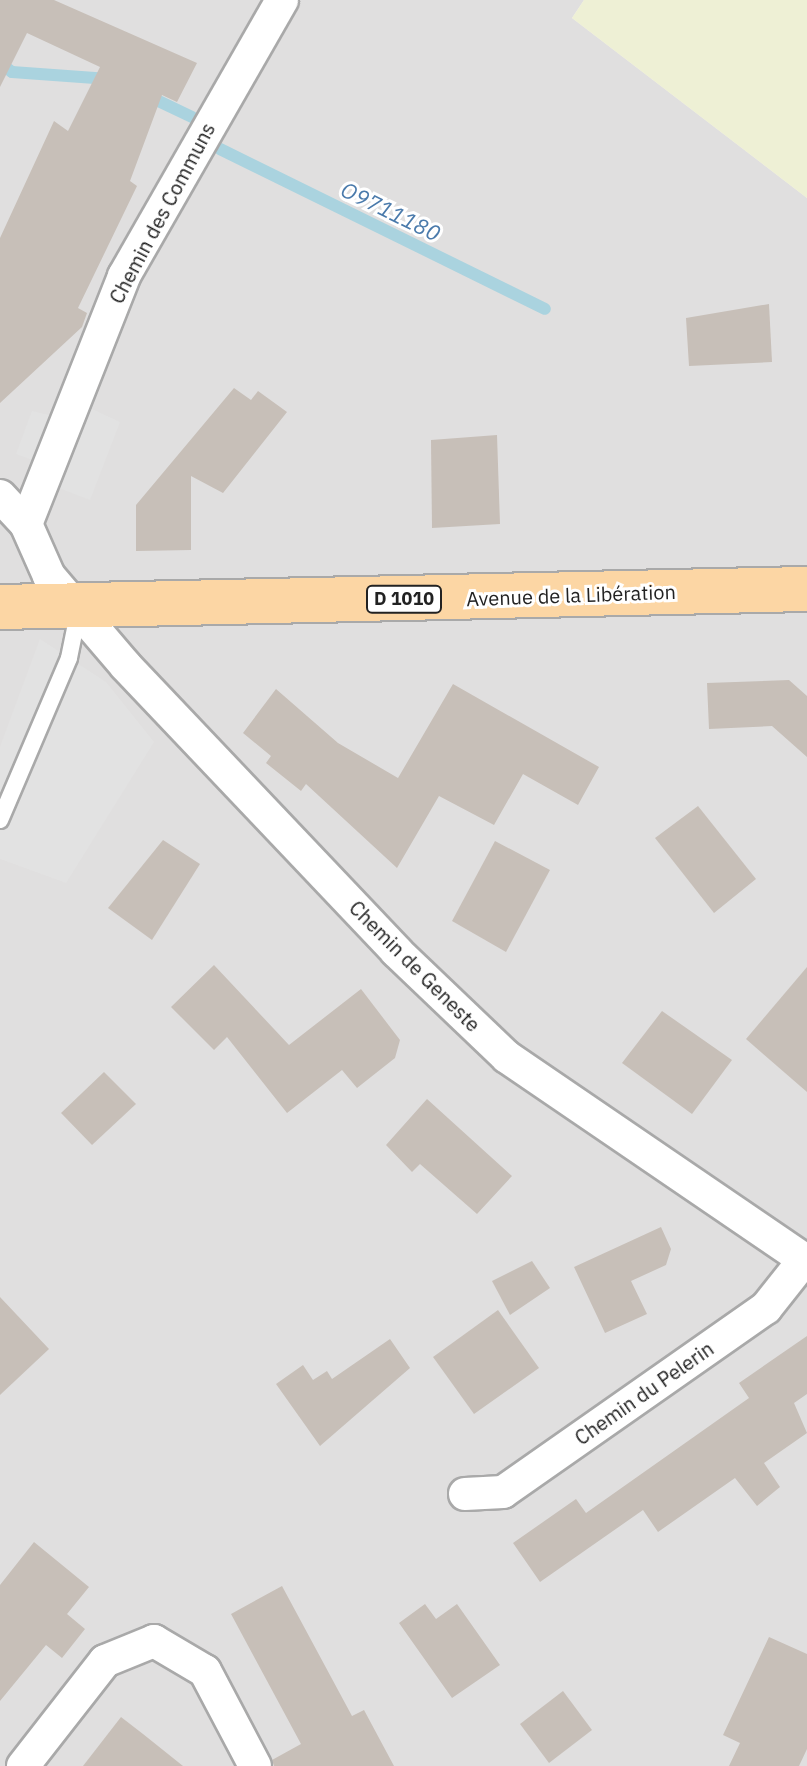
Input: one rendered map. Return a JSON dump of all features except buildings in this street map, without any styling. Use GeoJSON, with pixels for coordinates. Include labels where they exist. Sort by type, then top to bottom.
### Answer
{"type":"FeatureCollection","features":[{"type":"Feature","properties":{"kind":"main road","name":"Avenue de la Libération"},"geometry":{"type":"LineString","coordinates":[[0,607],[807,589]]}},
{"type":"Feature","properties":{"kind":"street","name":"Chemin des Communs"},"geometry":{"type":"LineString","coordinates":[[26,524],[124,276],[282,0]]}},
{"type":"Feature","properties":{"kind":"street","name":"Chemin de Geneste"},"geometry":{"type":"LineString","coordinates":[[0,496],[26,524],[49,576],[80,605],[180,728],[507,1057],[806,1261]]}},
{"type":"Feature","properties":{"kind":"street","name":"Chemin du Pelerin"},"geometry":{"type":"LineString","coordinates":[[465,1494],[503,1492],[766,1308],[806,1261]]}},
{"type":"Feature","properties":{"kind":"street"},"geometry":{"type":"LineString","coordinates":[[23,1766],[105,1661],[154,1641],[205,1671],[255,1766]]}},
{"type":"Feature","properties":{"kind":"lane"},"geometry":{"type":"LineString","coordinates":[[0,820],[69,658],[80,605]]}},
{"type":"Feature","properties":{"kind":"shaded area"},"geometry":{"type":"Polygon","coordinates":[[[0,0],[584,0],[572,18],[807,198],[807,1766],[0,1766],[0,0]]]}},
{"type":"Feature","properties":{"kind":"shaded area"},"geometry":{"type":"Polygon","coordinates":[[[90,408],[120,422],[90,500],[59,488],[41,463],[16,454],[32,411],[57,417],[90,408]]]}},
{"type":"Feature","properties":{"kind":"shaded area"},"geometry":{"type":"Polygon","coordinates":[[[40,639],[106,682],[154,742],[66,883],[0,859],[0,747],[40,639]]]}},
{"type":"Feature","properties":{"kind":"green space"},"geometry":{"type":"Polygon","coordinates":[[[584,0],[807,0],[807,198],[572,18],[584,0]]]}},
{"type":"Feature","properties":{"kind":"waterway","name":"O9711180"},"geometry":{"type":"LineString","coordinates":[[0,63],[12,72],[109,79]]}},
{"type":"Feature","properties":{"kind":"waterway","name":"O9711180"},"geometry":{"type":"LineString","coordinates":[[148,96],[192,117]]}},
{"type":"Feature","properties":{"kind":"waterway","name":"O9711180"},"geometry":{"type":"LineString","coordinates":[[220,149],[545,309]]}}]}
